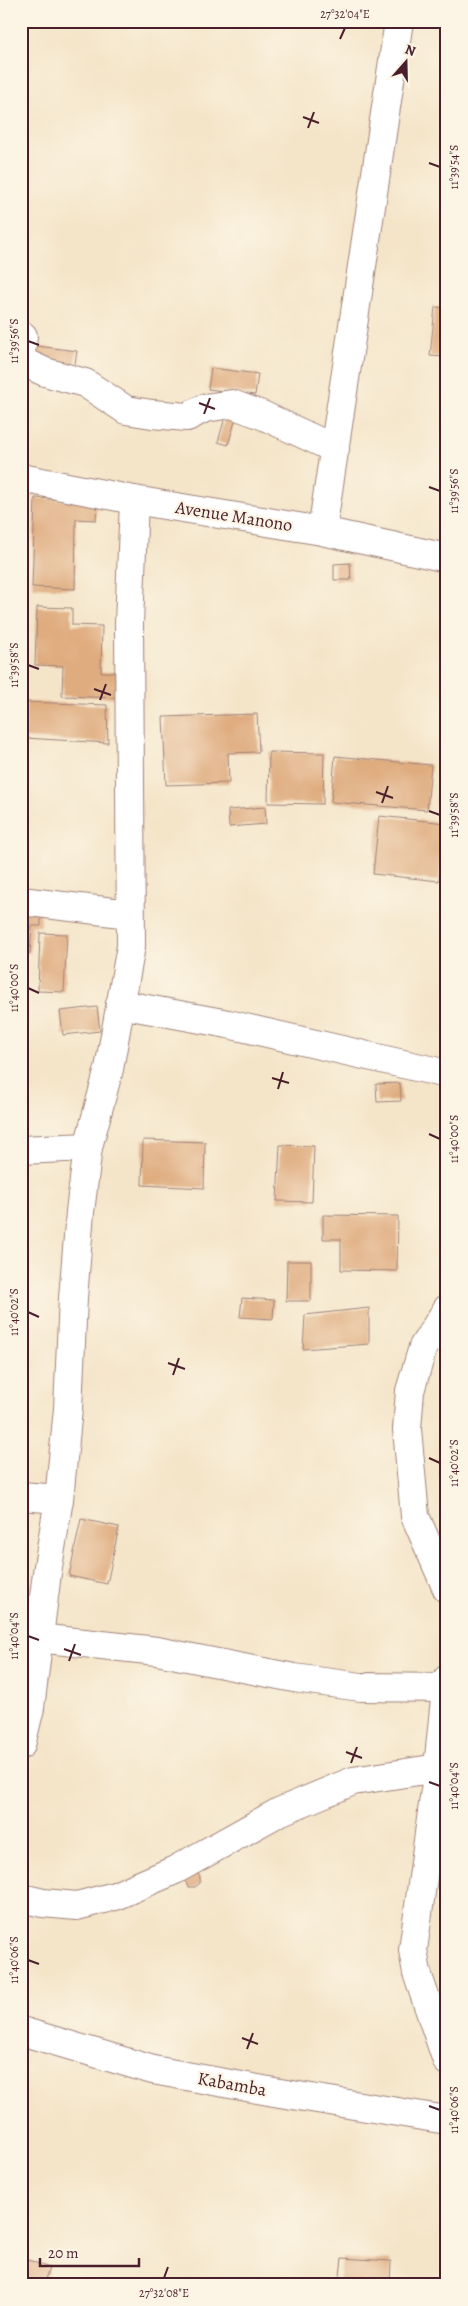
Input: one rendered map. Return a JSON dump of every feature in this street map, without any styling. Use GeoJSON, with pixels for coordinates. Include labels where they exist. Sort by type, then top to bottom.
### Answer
{"type":"FeatureCollection","features":[{"type":"Feature","properties":{"kind":"street"},"geometry":{"type":"LineString","coordinates":[[322,531],[399,21]]}},
{"type":"Feature","properties":{"kind":"street"},"geometry":{"type":"LineString","coordinates":[[21,335],[23,336],[21,353]]}},
{"type":"Feature","properties":{"kind":"street"},"geometry":{"type":"LineString","coordinates":[[21,361],[45,372],[85,383],[126,410],[187,416],[205,408],[232,404],[262,415],[335,449]]}},
{"type":"Feature","properties":{"kind":"street","name":"Avenue Manono"},"geometry":{"type":"LineString","coordinates":[[21,478],[134,500],[322,531],[447,558]]}},
{"type":"Feature","properties":{"kind":"street"},"geometry":{"type":"LineString","coordinates":[[21,1745],[26,1732],[30,1708],[38,1638],[59,1499],[68,1409],[79,1231],[88,1147],[109,1069],[130,946],[130,624],[134,500]]}},
{"type":"Feature","properties":{"kind":"street"},"geometry":{"type":"LineString","coordinates":[[21,900],[130,914]]}},
{"type":"Feature","properties":{"kind":"street"},"geometry":{"type":"LineString","coordinates":[[120,1004],[228,1024],[447,1074]]}},
{"type":"Feature","properties":{"kind":"street"},"geometry":{"type":"LineString","coordinates":[[21,1150],[88,1147]]}},
{"type":"Feature","properties":{"kind":"street"},"geometry":{"type":"LineString","coordinates":[[447,1309],[422,1347],[410,1390],[408,1430],[415,1516],[447,1588]]}},
{"type":"Feature","properties":{"kind":"street"},"geometry":{"type":"LineString","coordinates":[[21,1496],[59,1499]]}},
{"type":"Feature","properties":{"kind":"street"},"geometry":{"type":"LineString","coordinates":[[38,1638],[157,1651],[294,1678],[361,1687],[446,1685],[438,1768],[413,1950],[417,1973],[447,2061]]}},
{"type":"Feature","properties":{"kind":"street"},"geometry":{"type":"LineString","coordinates":[[21,1898],[43,1903],[77,1906],[115,1896],[174,1870],[279,1812],[353,1781],[438,1768]]}},
{"type":"Feature","properties":{"kind":"street","name":"Kabamba"},"geometry":{"type":"LineString","coordinates":[[21,2031],[153,2070],[447,2120]]}},
{"type":"Feature","properties":{"kind":"building"},"geometry":{"type":"Polygon","coordinates":[[[435,307],[447,308],[446,357],[430,356],[435,307]]]}},
{"type":"Feature","properties":{"kind":"building"},"geometry":{"type":"Polygon","coordinates":[[[29,345],[77,351],[74,370],[28,358],[29,345]]]}},
{"type":"Feature","properties":{"kind":"building"},"geometry":{"type":"Polygon","coordinates":[[[211,368],[258,374],[255,395],[208,389],[211,368]]]}},
{"type":"Feature","properties":{"kind":"building"},"geometry":{"type":"Polygon","coordinates":[[[226,414],[236,418],[228,445],[218,442],[226,414]]]}},
{"type":"Feature","properties":{"kind":"building"},"geometry":{"type":"Polygon","coordinates":[[[35,498],[97,502],[96,520],[76,519],[75,589],[32,587],[35,498]]]}},
{"type":"Feature","properties":{"kind":"building"},"geometry":{"type":"Polygon","coordinates":[[[350,563],[351,580],[334,580],[334,564],[350,563]]]}},
{"type":"Feature","properties":{"kind":"building"},"geometry":{"type":"Polygon","coordinates":[[[37,607],[72,608],[72,625],[102,626],[101,672],[120,672],[119,698],[62,696],[63,666],[35,665],[37,607]]]}},
{"type":"Feature","properties":{"kind":"building"},"geometry":{"type":"Polygon","coordinates":[[[26,702],[107,705],[108,743],[25,738],[26,702]]]}},
{"type":"Feature","properties":{"kind":"building"},"geometry":{"type":"Polygon","coordinates":[[[257,714],[259,752],[228,753],[229,783],[166,785],[163,717],[257,714]]]}},
{"type":"Feature","properties":{"kind":"building"},"geometry":{"type":"Polygon","coordinates":[[[269,752],[324,753],[323,804],[268,803],[269,752]]]}},
{"type":"Feature","properties":{"kind":"building"},"geometry":{"type":"Polygon","coordinates":[[[335,756],[431,765],[427,810],[331,802],[335,756]]]}},
{"type":"Feature","properties":{"kind":"building"},"geometry":{"type":"Polygon","coordinates":[[[439,776],[447,776],[447,803],[438,802],[439,776]]]}},
{"type":"Feature","properties":{"kind":"building"},"geometry":{"type":"Polygon","coordinates":[[[265,807],[266,824],[229,827],[228,810],[265,807]]]}},
{"type":"Feature","properties":{"kind":"building"},"geometry":{"type":"Polygon","coordinates":[[[379,816],[446,823],[439,881],[373,874],[379,816]]]}},
{"type":"Feature","properties":{"kind":"building"},"geometry":{"type":"Polygon","coordinates":[[[24,904],[41,904],[41,926],[32,926],[30,953],[21,953],[24,904]]]}},
{"type":"Feature","properties":{"kind":"building"},"geometry":{"type":"Polygon","coordinates":[[[40,933],[67,934],[64,992],[38,991],[40,933]]]}},
{"type":"Feature","properties":{"kind":"building"},"geometry":{"type":"Polygon","coordinates":[[[97,1007],[100,1031],[63,1035],[60,1011],[97,1007]]]}},
{"type":"Feature","properties":{"kind":"building"},"geometry":{"type":"Polygon","coordinates":[[[400,1083],[401,1101],[377,1102],[376,1084],[400,1083]]]}},
{"type":"Feature","properties":{"kind":"building"},"geometry":{"type":"Polygon","coordinates":[[[143,1140],[205,1142],[204,1188],[142,1185],[143,1140]]]}},
{"type":"Feature","properties":{"kind":"building"},"geometry":{"type":"Polygon","coordinates":[[[280,1145],[314,1146],[312,1202],[277,1201],[280,1145]]]}},
{"type":"Feature","properties":{"kind":"building"},"geometry":{"type":"Polygon","coordinates":[[[323,1215],[398,1216],[397,1271],[341,1270],[341,1239],[323,1239],[323,1215]]]}},
{"type":"Feature","properties":{"kind":"building"},"geometry":{"type":"Polygon","coordinates":[[[287,1261],[311,1261],[311,1301],[286,1301],[287,1261]]]}},
{"type":"Feature","properties":{"kind":"building"},"geometry":{"type":"Polygon","coordinates":[[[242,1298],[274,1300],[273,1319],[240,1317],[242,1298]]]}},
{"type":"Feature","properties":{"kind":"building"},"geometry":{"type":"Polygon","coordinates":[[[369,1308],[369,1344],[303,1349],[305,1315],[369,1308]]]}},
{"type":"Feature","properties":{"kind":"building"},"geometry":{"type":"Polygon","coordinates":[[[447,1441],[447,1492],[444,1492],[441,1442],[447,1441]]]}},
{"type":"Feature","properties":{"kind":"building"},"geometry":{"type":"Polygon","coordinates":[[[81,1519],[119,1527],[107,1584],[69,1576],[81,1519]]]}},
{"type":"Feature","properties":{"kind":"building"},"geometry":{"type":"Polygon","coordinates":[[[197,1873],[200,1877],[200,1883],[195,1887],[189,1887],[184,1880],[197,1873]]]}},
{"type":"Feature","properties":{"kind":"building"},"geometry":{"type":"Polygon","coordinates":[[[21,2257],[49,2268],[43,2285],[21,2277],[21,2257]]]}},
{"type":"Feature","properties":{"kind":"building"},"geometry":{"type":"Polygon","coordinates":[[[342,2258],[391,2261],[390,2285],[339,2285],[342,2258]]]}}]}
